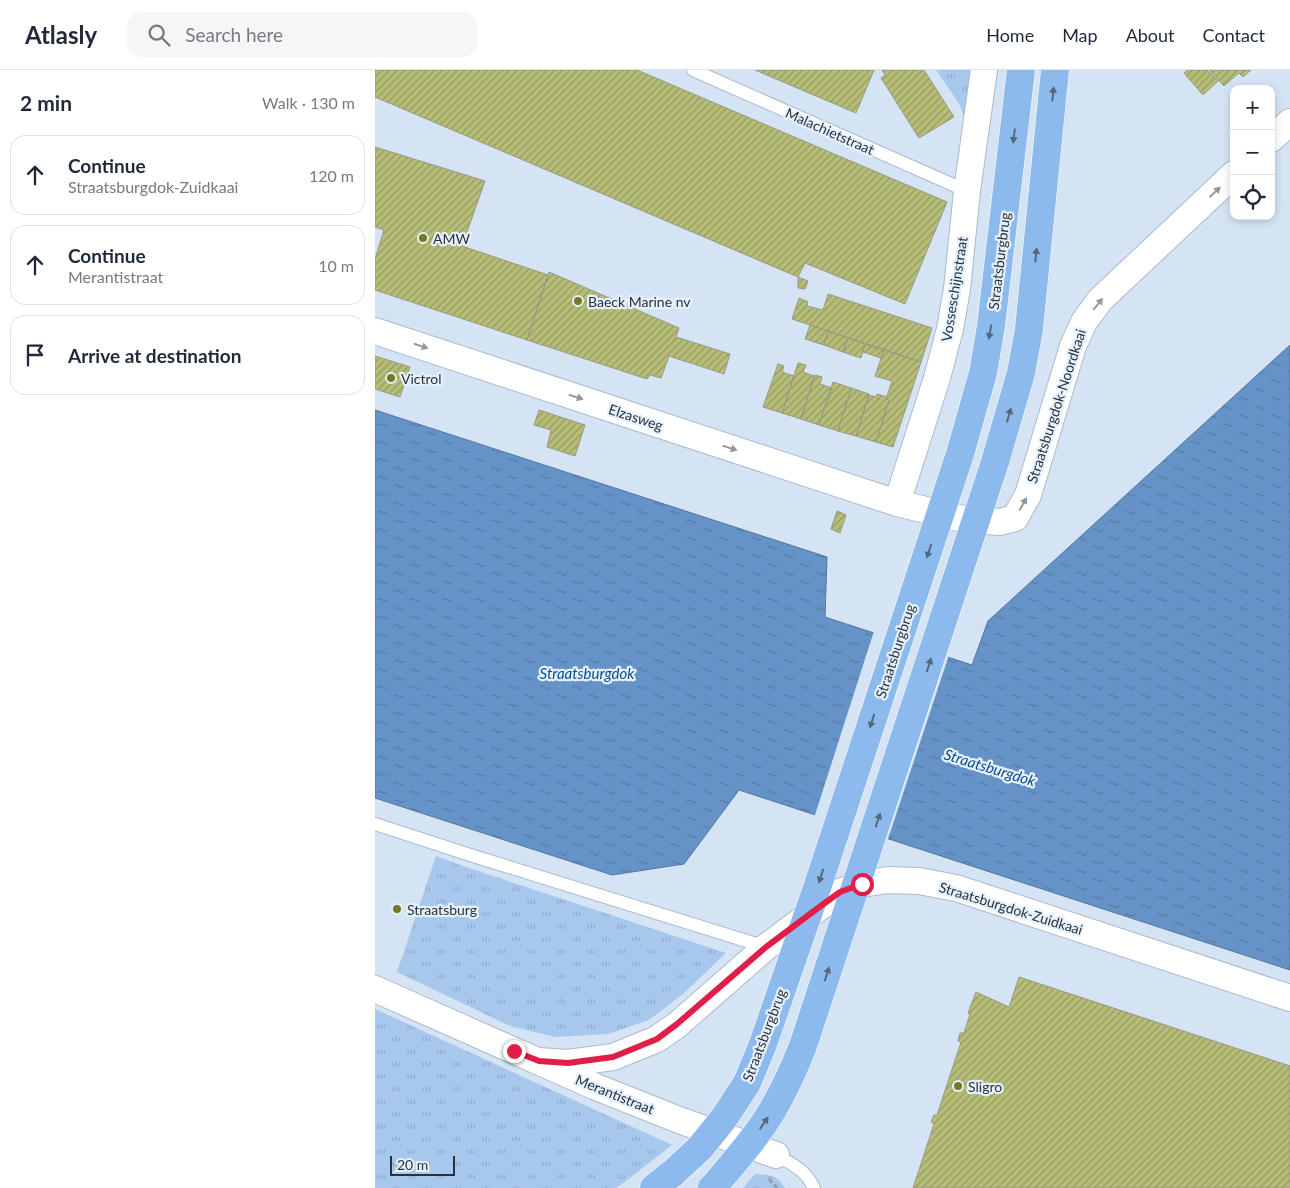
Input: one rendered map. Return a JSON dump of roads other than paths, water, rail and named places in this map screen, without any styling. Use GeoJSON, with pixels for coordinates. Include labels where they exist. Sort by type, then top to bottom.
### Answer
{"type":"FeatureCollection","features":[{"type":"Feature","properties":{"kind":"main road","name":"Straatsburgbrug"},"geometry":{"type":"LineString","coordinates":[[664,1180],[700,1148],[724,1118],[747,1083],[763,1044],[813,900],[960,454],[983,374],[991,326],[1021,70]]}},
{"type":"Feature","properties":{"kind":"main road"},"geometry":{"type":"LineString","coordinates":[[712,1188],[744,1152],[768,1118],[788,1082],[803,1046],[995,462],[1021,373],[1029,329],[1055,70]]}},
{"type":"Feature","properties":{"kind":"street","name":"Vosseschijnstraat"},"geometry":{"type":"LineString","coordinates":[[897,503],[937,378],[950,329],[957,289],[967,191],[984,70]]}},
{"type":"Feature","properties":{"kind":"street"},"geometry":{"type":"LineString","coordinates":[[1275,135],[1290,122]]}},
{"type":"Feature","properties":{"kind":"street","name":"Straatsburgdok-Noordkaai"},"geometry":{"type":"LineString","coordinates":[[897,503],[963,519],[1000,522],[1015,518],[1028,495],[1073,346],[1084,322],[1100,300],[1233,175]]}},
{"type":"Feature","properties":{"kind":"street","name":"Elzasweg"},"geometry":{"type":"LineString","coordinates":[[375,331],[897,503]]}},
{"type":"Feature","properties":{"kind":"street","name":"Straatsburgdok-Zuidkaai"},"geometry":{"type":"LineString","coordinates":[[539,1061],[568,1063],[613,1057],[657,1039],[766,947],[840,892],[862,884],[888,880],[919,880],[956,888],[1290,998]]}},
{"type":"Feature","properties":{"kind":"street","name":"Merantistraat"},"geometry":{"type":"LineString","coordinates":[[375,989],[596,1087],[671,1117],[776,1155]]}},
{"type":"Feature","properties":{"kind":"lane","name":"Malachietstraat"},"geometry":{"type":"LineString","coordinates":[[693,70],[967,191]]}},
{"type":"Feature","properties":{"kind":"lane"},"geometry":{"type":"LineString","coordinates":[[375,824],[766,947]]}},
{"type":"Feature","properties":{"kind":"lane"},"geometry":{"type":"LineString","coordinates":[[776,1155],[800,1168],[809,1178],[814,1188]]}},
{"type":"Feature","properties":{"kind":"water","name":"Straatsburgdok"},"geometry":{"type":"Polygon","coordinates":[[[1290,345],[1290,970],[739,790],[684,864],[612,875],[375,798],[375,410],[827,557],[825,617],[972,665],[988,621],[1290,345]]]}},
{"type":"Feature","properties":{"kind":"place","name":"AMW"},"geometry":{"type":"Point","coordinates":[423,238]}},
{"type":"Feature","properties":{"kind":"place","name":"Baeck Marine nv"},"geometry":{"type":"Point","coordinates":[578,301]}},
{"type":"Feature","properties":{"kind":"place","name":"Victrol"},"geometry":{"type":"Point","coordinates":[391,378]}},
{"type":"Feature","properties":{"kind":"place","name":"Straatsburg"},"geometry":{"type":"Point","coordinates":[397,909]}},
{"type":"Feature","properties":{"kind":"place","name":"Sligro"},"geometry":{"type":"Point","coordinates":[958,1086]}}]}
